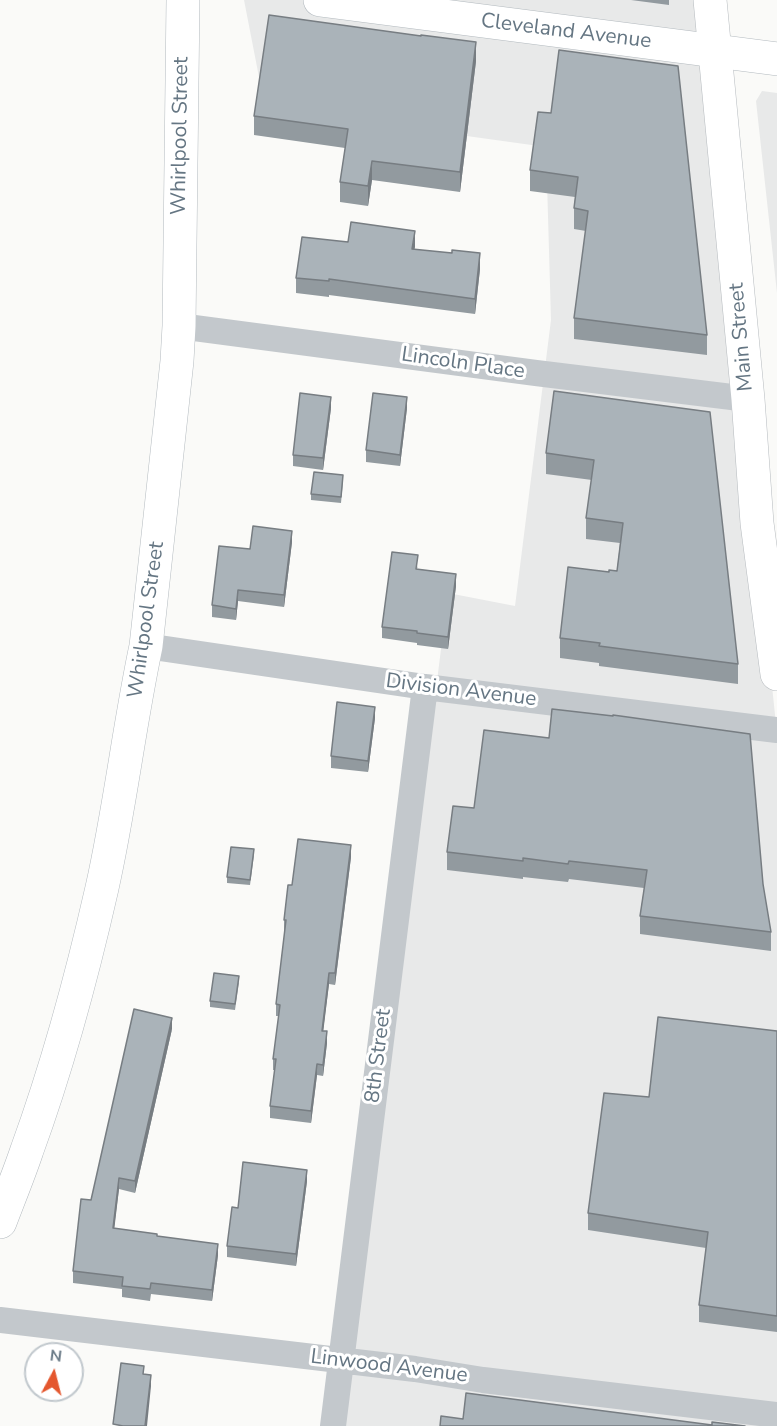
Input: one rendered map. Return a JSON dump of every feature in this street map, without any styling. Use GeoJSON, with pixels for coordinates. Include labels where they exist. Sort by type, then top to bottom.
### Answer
{"type":"FeatureCollection","features":[{"type":"Feature","properties":{"kind":"street","name":"Whirlpool Street"},"geometry":{"type":"LineString","coordinates":[[0,1222],[28,1149],[73,1004],[102,887],[124,780],[146,646],[177,361],[183,0]]}},
{"type":"Feature","properties":{"kind":"street","name":"Cleveland Avenue"},"geometry":{"type":"LineString","coordinates":[[320,0],[777,59]]}},
{"type":"Feature","properties":{"kind":"street","name":"Main Street"},"geometry":{"type":"LineString","coordinates":[[710,0],[748,399],[768,541],[777,674]]}},
{"type":"Feature","properties":{"kind":"street","name":"Lincoln Place"},"geometry":{"type":"LineString","coordinates":[[179,326],[536,374],[748,399]]}},
{"type":"Feature","properties":{"kind":"street","name":"Division Avenue"},"geometry":{"type":"LineString","coordinates":[[146,646],[424,687],[777,730]]}},
{"type":"Feature","properties":{"kind":"street","name":"8th Street"},"geometry":{"type":"LineString","coordinates":[[333,1426],[424,687]]}},
{"type":"Feature","properties":{"kind":"street","name":"Linwood Avenue"},"geometry":{"type":"LineString","coordinates":[[0,1320],[777,1415]]}},
{"type":"Feature","properties":{"kind":"shaded area"},"geometry":{"type":"Polygon","coordinates":[[[244,0],[701,0],[777,734],[777,1426],[344,1426],[448,593],[515,606],[551,320],[546,147],[265,108],[244,0]]]}},
{"type":"Feature","properties":{"kind":"shaded area"},"geometry":{"type":"Polygon","coordinates":[[[762,91],[777,93],[777,293],[756,101],[762,91]]]}},
{"type":"Feature","properties":{"kind":"building"},"geometry":{"type":"Polygon","coordinates":[[[269,15],[476,42],[460,172],[372,161],[368,186],[340,182],[348,129],[254,116],[269,15]]]}},
{"type":"Feature","properties":{"kind":"building"},"geometry":{"type":"Polygon","coordinates":[[[559,50],[678,66],[707,335],[574,318],[588,211],[574,208],[578,177],[530,170],[538,112],[551,113],[559,50]]]}},
{"type":"Feature","properties":{"kind":"building"},"geometry":{"type":"Polygon","coordinates":[[[351,222],[415,231],[412,249],[480,253],[475,299],[329,279],[329,281],[296,278],[302,237],[348,242],[351,222]]]}},
{"type":"Feature","properties":{"kind":"building"},"geometry":{"type":"Polygon","coordinates":[[[554,391],[710,412],[738,664],[599,646],[600,643],[560,638],[568,567],[617,571],[623,523],[586,518],[594,460],[546,453],[554,391]]]}},
{"type":"Feature","properties":{"kind":"building"},"geometry":{"type":"Polygon","coordinates":[[[300,393],[331,397],[323,458],[293,455],[300,393]]]}},
{"type":"Feature","properties":{"kind":"building"},"geometry":{"type":"Polygon","coordinates":[[[373,393],[407,397],[400,455],[366,450],[373,393]]]}},
{"type":"Feature","properties":{"kind":"building"},"geometry":{"type":"Polygon","coordinates":[[[314,472],[343,475],[341,497],[311,494],[314,472]]]}},
{"type":"Feature","properties":{"kind":"building"},"geometry":{"type":"Polygon","coordinates":[[[253,526],[292,531],[284,595],[238,590],[236,609],[212,605],[219,546],[250,549],[253,526]]]}},
{"type":"Feature","properties":{"kind":"building"},"geometry":{"type":"Polygon","coordinates":[[[392,552],[418,555],[416,569],[456,574],[448,637],[382,627],[392,552]]]}},
{"type":"Feature","properties":{"kind":"building"},"geometry":{"type":"Polygon","coordinates":[[[337,702],[375,707],[368,761],[331,756],[337,702]]]}},
{"type":"Feature","properties":{"kind":"building"},"geometry":{"type":"Polygon","coordinates":[[[552,709],[750,734],[763,884],[771,932],[640,916],[647,870],[569,861],[568,864],[523,858],[523,861],[447,852],[453,806],[474,808],[484,730],[549,738],[552,709]]]}},
{"type":"Feature","properties":{"kind":"building"},"geometry":{"type":"Polygon","coordinates":[[[298,839],[351,845],[335,973],[329,973],[322,1031],[327,1031],[323,1065],[317,1064],[311,1111],[270,1106],[276,1059],[273,1059],[280,1005],[276,1004],[286,920],[284,920],[288,885],[292,885],[298,839]]]}},
{"type":"Feature","properties":{"kind":"building"},"geometry":{"type":"Polygon","coordinates":[[[231,847],[254,849],[250,880],[227,877],[231,847]]]}},
{"type":"Feature","properties":{"kind":"building"},"geometry":{"type":"Polygon","coordinates":[[[214,973],[239,976],[235,1004],[210,1001],[214,973]]]}},
{"type":"Feature","properties":{"kind":"building"},"geometry":{"type":"Polygon","coordinates":[[[134,1009],[172,1018],[135,1181],[119,1178],[113,1228],[218,1244],[212,1290],[151,1283],[150,1289],[122,1286],[123,1277],[73,1271],[81,1199],[91,1200],[134,1009]]]}},
{"type":"Feature","properties":{"kind":"building"},"geometry":{"type":"Polygon","coordinates":[[[658,1017],[777,1031],[777,1316],[699,1305],[708,1232],[588,1213],[604,1093],[649,1097],[658,1017]]]}},
{"type":"Feature","properties":{"kind":"building"},"geometry":{"type":"Polygon","coordinates":[[[243,1162],[307,1170],[296,1254],[227,1246],[232,1207],[238,1208],[243,1162]]]}},
{"type":"Feature","properties":{"kind":"building"},"geometry":{"type":"Polygon","coordinates":[[[121,1363],[144,1366],[143,1374],[151,1375],[145,1426],[113,1424],[121,1363]]]}},
{"type":"Feature","properties":{"kind":"building"},"geometry":{"type":"Polygon","coordinates":[[[466,1393],[712,1425],[712,1422],[745,1426],[440,1426],[441,1416],[463,1419],[466,1393]]]}}]}
